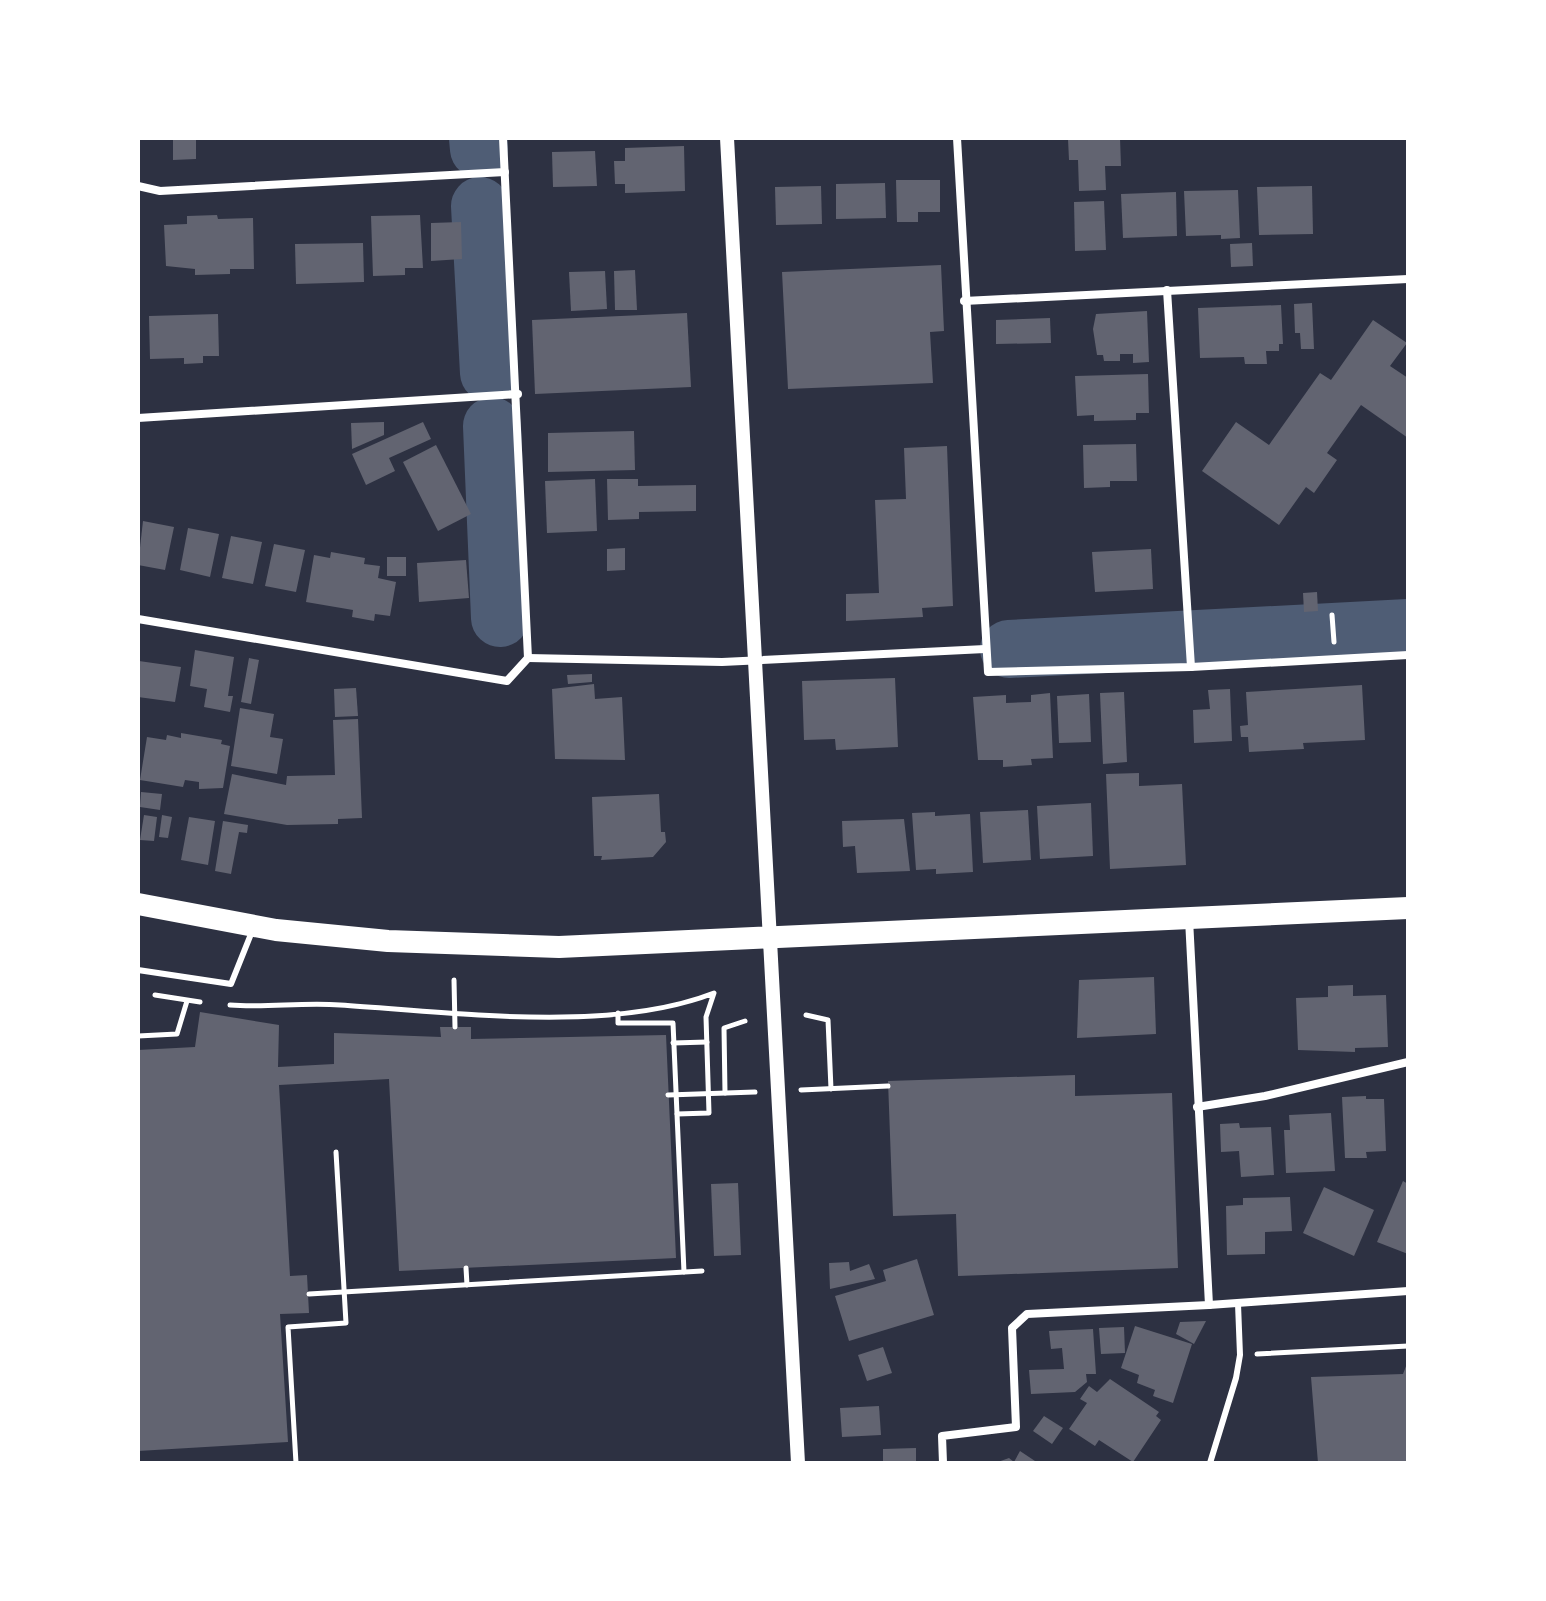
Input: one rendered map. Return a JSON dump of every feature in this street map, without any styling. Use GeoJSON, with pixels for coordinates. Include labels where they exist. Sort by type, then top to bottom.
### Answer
{"type":"FeatureCollection","features":[{"type":"Feature","properties":{"kind":"highway"},"geometry":{"type":"LineString","coordinates":[[138,904],[254,926],[388,941],[559,947],[1408,908]]}},
{"type":"Feature","properties":{"kind":"street"},"geometry":{"type":"LineString","coordinates":[[138,619],[507,681],[528,658],[518,394],[503,138]]}},
{"type":"Feature","properties":{"kind":"street"},"geometry":{"type":"LineString","coordinates":[[727,138],[798,1463]]}},
{"type":"Feature","properties":{"kind":"street"},"geometry":{"type":"LineString","coordinates":[[957,138],[964,301],[988,672],[1191,667],[1408,655]]}},
{"type":"Feature","properties":{"kind":"street"},"geometry":{"type":"LineString","coordinates":[[138,186],[160,191],[505,172]]}},
{"type":"Feature","properties":{"kind":"street"},"geometry":{"type":"LineString","coordinates":[[964,301],[1408,279]]}},
{"type":"Feature","properties":{"kind":"street"},"geometry":{"type":"LineString","coordinates":[[1167,290],[1191,667]]}},
{"type":"Feature","properties":{"kind":"street"},"geometry":{"type":"LineString","coordinates":[[138,418],[518,394]]}},
{"type":"Feature","properties":{"kind":"street"},"geometry":{"type":"LineString","coordinates":[[528,658],[722,662],[985,649]]}},
{"type":"Feature","properties":{"kind":"street"},"geometry":{"type":"LineString","coordinates":[[1189,918],[1209,1305]]}},
{"type":"Feature","properties":{"kind":"street"},"geometry":{"type":"LineString","coordinates":[[1197,1107],[1265,1096],[1408,1062]]}},
{"type":"Feature","properties":{"kind":"street"},"geometry":{"type":"LineString","coordinates":[[943,1463],[942,1436],[1016,1427],[1012,1328],[1016,1320],[1027,1314],[1238,1304],[1408,1291]]}},
{"type":"Feature","properties":{"kind":"lane"},"geometry":{"type":"LineString","coordinates":[[138,970],[231,984],[254,926]]}},
{"type":"Feature","properties":{"kind":"lane"},"geometry":{"type":"LineString","coordinates":[[1210,1463],[1240,1355],[1238,1304]]}},
{"type":"Feature","properties":{"kind":"path"},"geometry":{"type":"LineString","coordinates":[[1332,615],[1335,651]]}},
{"type":"Feature","properties":{"kind":"path"},"geometry":{"type":"LineString","coordinates":[[454,980],[455,1027]]}},
{"type":"Feature","properties":{"kind":"path"},"geometry":{"type":"LineString","coordinates":[[150,994],[244,1006],[335,1004],[455,1013],[560,1016],[618,1013],[687,1003],[714,993],[706,1017],[709,1113],[677,1114]]}},
{"type":"Feature","properties":{"kind":"path"},"geometry":{"type":"LineString","coordinates":[[138,1036],[177,1034],[187,1001]]}},
{"type":"Feature","properties":{"kind":"path"},"geometry":{"type":"LineString","coordinates":[[618,1013],[618,1023],[673,1023],[684,1272]]}},
{"type":"Feature","properties":{"kind":"path"},"geometry":{"type":"LineString","coordinates":[[806,1015],[828,1020],[831,1089]]}},
{"type":"Feature","properties":{"kind":"path"},"geometry":{"type":"LineString","coordinates":[[725,1093],[724,1028],[745,1021]]}},
{"type":"Feature","properties":{"kind":"path"},"geometry":{"type":"LineString","coordinates":[[673,1043],[707,1042]]}},
{"type":"Feature","properties":{"kind":"path"},"geometry":{"type":"LineString","coordinates":[[296,1463],[288,1327],[346,1323],[336,1152]]}},
{"type":"Feature","properties":{"kind":"path"},"geometry":{"type":"LineString","coordinates":[[466,1268],[467,1285]]}},
{"type":"Feature","properties":{"kind":"path"},"geometry":{"type":"LineString","coordinates":[[309,1294],[702,1271]]}},
{"type":"Feature","properties":{"kind":"path"},"geometry":{"type":"LineString","coordinates":[[1240,1355],[1408,1346]]}},
{"type":"Feature","properties":{"kind":"building"},"geometry":{"type":"Polygon","coordinates":[[[173,138],[196,138],[196,159],[173,160],[173,138]]]}},
{"type":"Feature","properties":{"kind":"building"},"geometry":{"type":"Polygon","coordinates":[[[1120,138],[1121,166],[1105,166],[1106,190],[1079,191],[1078,160],[1069,160],[1068,139],[1120,138]]]}},
{"type":"Feature","properties":{"kind":"building"},"geometry":{"type":"Polygon","coordinates":[[[684,146],[685,191],[625,193],[625,184],[615,184],[614,161],[625,161],[625,148],[684,146]]]}},
{"type":"Feature","properties":{"kind":"building"},"geometry":{"type":"Polygon","coordinates":[[[595,151],[597,186],[553,187],[552,152],[595,151]]]}},
{"type":"Feature","properties":{"kind":"building"},"geometry":{"type":"Polygon","coordinates":[[[896,180],[940,180],[940,212],[918,212],[918,222],[897,222],[896,180]]]}},
{"type":"Feature","properties":{"kind":"building"},"geometry":{"type":"Polygon","coordinates":[[[885,183],[886,218],[836,219],[836,184],[885,183]]]}},
{"type":"Feature","properties":{"kind":"building"},"geometry":{"type":"Polygon","coordinates":[[[821,186],[822,224],[776,225],[775,187],[821,186]]]}},
{"type":"Feature","properties":{"kind":"building"},"geometry":{"type":"Polygon","coordinates":[[[1312,186],[1313,234],[1259,235],[1257,187],[1312,186]]]}},
{"type":"Feature","properties":{"kind":"building"},"geometry":{"type":"Polygon","coordinates":[[[1238,190],[1240,238],[1186,236],[1184,191],[1238,190]]]}},
{"type":"Feature","properties":{"kind":"building"},"geometry":{"type":"Polygon","coordinates":[[[1176,192],[1177,236],[1123,238],[1121,194],[1176,192]]]}},
{"type":"Feature","properties":{"kind":"building"},"geometry":{"type":"Polygon","coordinates":[[[1104,201],[1106,250],[1075,251],[1074,202],[1104,201]]]}},
{"type":"Feature","properties":{"kind":"building"},"geometry":{"type":"Polygon","coordinates":[[[217,215],[218,219],[253,218],[254,269],[230,269],[230,274],[195,275],[195,269],[166,266],[164,225],[187,224],[187,216],[217,215]]]}},
{"type":"Feature","properties":{"kind":"building"},"geometry":{"type":"Polygon","coordinates":[[[420,215],[423,268],[405,268],[405,275],[373,276],[371,216],[420,215]]]}},
{"type":"Feature","properties":{"kind":"building"},"geometry":{"type":"Polygon","coordinates":[[[461,222],[462,259],[431,261],[431,223],[461,222]]]}},
{"type":"Feature","properties":{"kind":"building"},"geometry":{"type":"Polygon","coordinates":[[[363,243],[364,282],[296,284],[295,244],[363,243]]]}},
{"type":"Feature","properties":{"kind":"building"},"geometry":{"type":"Polygon","coordinates":[[[1252,243],[1253,266],[1231,267],[1230,244],[1252,243]]]}},
{"type":"Feature","properties":{"kind":"building"},"geometry":{"type":"Polygon","coordinates":[[[941,265],[944,331],[930,332],[933,383],[788,389],[782,272],[941,265]]]}},
{"type":"Feature","properties":{"kind":"building"},"geometry":{"type":"Polygon","coordinates":[[[635,270],[637,310],[615,310],[614,271],[635,270]]]}},
{"type":"Feature","properties":{"kind":"building"},"geometry":{"type":"Polygon","coordinates":[[[605,271],[607,309],[571,311],[569,272],[605,271]]]}},
{"type":"Feature","properties":{"kind":"building"},"geometry":{"type":"Polygon","coordinates":[[[1312,303],[1314,349],[1301,349],[1300,333],[1295,333],[1294,304],[1312,303]]]}},
{"type":"Feature","properties":{"kind":"building"},"geometry":{"type":"Polygon","coordinates":[[[1281,305],[1283,344],[1279,344],[1279,351],[1266,351],[1267,364],[1245,364],[1244,357],[1200,358],[1198,308],[1281,305]]]}},
{"type":"Feature","properties":{"kind":"building"},"geometry":{"type":"Polygon","coordinates":[[[1147,311],[1149,362],[1133,363],[1133,354],[1120,354],[1120,361],[1104,361],[1103,355],[1097,355],[1093,329],[1096,314],[1147,311]]]}},
{"type":"Feature","properties":{"kind":"building"},"geometry":{"type":"Polygon","coordinates":[[[687,313],[691,387],[535,394],[532,320],[687,313]]]}},
{"type":"Feature","properties":{"kind":"building"},"geometry":{"type":"Polygon","coordinates":[[[218,314],[219,356],[203,356],[203,363],[184,364],[184,358],[150,359],[149,316],[218,314]]]}},
{"type":"Feature","properties":{"kind":"building"},"geometry":{"type":"Polygon","coordinates":[[[1050,318],[1051,343],[996,344],[996,320],[1050,318]]]}},
{"type":"Feature","properties":{"kind":"building"},"geometry":{"type":"Polygon","coordinates":[[[1373,320],[1407,343],[1390,366],[1408,378],[1408,438],[1361,405],[1327,453],[1337,460],[1314,493],[1306,487],[1279,525],[1202,471],[1236,422],[1269,445],[1320,373],[1331,380],[1373,320]]]}},
{"type":"Feature","properties":{"kind":"building"},"geometry":{"type":"Polygon","coordinates":[[[1148,374],[1149,413],[1136,413],[1136,420],[1094,421],[1094,415],[1077,416],[1075,376],[1148,374]]]}},
{"type":"Feature","properties":{"kind":"building"},"geometry":{"type":"Polygon","coordinates":[[[384,422],[384,435],[352,449],[351,423],[384,422]]]}},
{"type":"Feature","properties":{"kind":"building"},"geometry":{"type":"Polygon","coordinates":[[[423,422],[431,439],[389,458],[395,471],[366,485],[352,454],[423,422]]]}},
{"type":"Feature","properties":{"kind":"building"},"geometry":{"type":"Polygon","coordinates":[[[634,431],[635,470],[548,472],[548,433],[634,431]]]}},
{"type":"Feature","properties":{"kind":"building"},"geometry":{"type":"Polygon","coordinates":[[[1136,444],[1137,481],[1110,481],[1110,487],[1084,488],[1083,445],[1136,444]]]}},
{"type":"Feature","properties":{"kind":"building"},"geometry":{"type":"Polygon","coordinates":[[[436,445],[471,514],[438,531],[403,462],[436,445]]]}},
{"type":"Feature","properties":{"kind":"building"},"geometry":{"type":"Polygon","coordinates":[[[947,446],[953,606],[922,608],[923,617],[846,621],[846,594],[879,593],[875,500],[906,499],[904,448],[947,446]]]}},
{"type":"Feature","properties":{"kind":"building"},"geometry":{"type":"Polygon","coordinates":[[[595,479],[597,531],[547,533],[545,481],[595,479]]]}},
{"type":"Feature","properties":{"kind":"building"},"geometry":{"type":"Polygon","coordinates":[[[607,479],[638,479],[638,486],[696,485],[696,511],[639,512],[639,519],[608,520],[607,479]]]}},
{"type":"Feature","properties":{"kind":"building"},"geometry":{"type":"Polygon","coordinates":[[[143,521],[174,527],[165,570],[138,565],[143,521]]]}},
{"type":"Feature","properties":{"kind":"building"},"geometry":{"type":"Polygon","coordinates":[[[188,528],[219,534],[210,577],[180,570],[188,528]]]}},
{"type":"Feature","properties":{"kind":"building"},"geometry":{"type":"Polygon","coordinates":[[[231,536],[262,542],[253,584],[222,578],[231,536]]]}},
{"type":"Feature","properties":{"kind":"building"},"geometry":{"type":"Polygon","coordinates":[[[274,544],[305,550],[296,592],[265,586],[274,544]]]}},
{"type":"Feature","properties":{"kind":"building"},"geometry":{"type":"Polygon","coordinates":[[[625,548],[625,570],[607,571],[607,549],[625,548]]]}},
{"type":"Feature","properties":{"kind":"building"},"geometry":{"type":"Polygon","coordinates":[[[1151,549],[1153,589],[1095,592],[1092,552],[1151,549]]]}},
{"type":"Feature","properties":{"kind":"building"},"geometry":{"type":"Polygon","coordinates":[[[331,552],[365,558],[364,564],[380,566],[378,578],[396,582],[390,616],[375,614],[374,621],[352,617],[353,610],[306,602],[314,555],[330,558],[331,552]]]}},
{"type":"Feature","properties":{"kind":"building"},"geometry":{"type":"Polygon","coordinates":[[[387,557],[406,557],[406,576],[387,576],[387,557]]]}},
{"type":"Feature","properties":{"kind":"building"},"geometry":{"type":"Polygon","coordinates":[[[466,560],[469,598],[419,602],[417,563],[466,560]]]}},
{"type":"Feature","properties":{"kind":"building"},"geometry":{"type":"Polygon","coordinates":[[[1317,592],[1318,611],[1304,612],[1303,593],[1317,592]]]}},
{"type":"Feature","properties":{"kind":"building"},"geometry":{"type":"Polygon","coordinates":[[[195,650],[234,657],[228,696],[233,696],[230,712],[204,707],[207,689],[190,686],[195,650]]]}},
{"type":"Feature","properties":{"kind":"building"},"geometry":{"type":"Polygon","coordinates":[[[249,658],[259,660],[251,704],[241,702],[249,658]]]}},
{"type":"Feature","properties":{"kind":"building"},"geometry":{"type":"Polygon","coordinates":[[[139,661],[181,667],[175,702],[138,697],[139,661]]]}},
{"type":"Feature","properties":{"kind":"building"},"geometry":{"type":"Polygon","coordinates":[[[592,674],[592,682],[568,684],[567,675],[592,674]]]}},
{"type":"Feature","properties":{"kind":"building"},"geometry":{"type":"Polygon","coordinates":[[[895,678],[898,747],[836,750],[835,739],[804,740],[802,681],[895,678]]]}},
{"type":"Feature","properties":{"kind":"building"},"geometry":{"type":"Polygon","coordinates":[[[594,684],[595,699],[622,697],[625,760],[555,759],[552,689],[594,684]]]}},
{"type":"Feature","properties":{"kind":"building"},"geometry":{"type":"Polygon","coordinates":[[[1362,685],[1365,740],[1303,743],[1304,749],[1249,752],[1248,737],[1241,737],[1240,726],[1248,725],[1246,692],[1362,685]]]}},
{"type":"Feature","properties":{"kind":"building"},"geometry":{"type":"Polygon","coordinates":[[[356,688],[358,716],[335,717],[334,689],[356,688]]]}},
{"type":"Feature","properties":{"kind":"building"},"geometry":{"type":"Polygon","coordinates":[[[1230,689],[1232,741],[1194,743],[1193,710],[1210,709],[1208,690],[1230,689]]]}},
{"type":"Feature","properties":{"kind":"building"},"geometry":{"type":"Polygon","coordinates":[[[1124,692],[1127,762],[1103,764],[1100,693],[1124,692]]]}},
{"type":"Feature","properties":{"kind":"building"},"geometry":{"type":"Polygon","coordinates":[[[1050,693],[1053,758],[1031,759],[1032,765],[1003,767],[1003,760],[978,760],[973,697],[1006,695],[1006,703],[1031,702],[1031,695],[1050,693]]]}},
{"type":"Feature","properties":{"kind":"building"},"geometry":{"type":"Polygon","coordinates":[[[1089,694],[1091,742],[1059,743],[1057,696],[1089,694]]]}},
{"type":"Feature","properties":{"kind":"building"},"geometry":{"type":"Polygon","coordinates":[[[240,708],[274,714],[270,737],[283,739],[277,774],[231,766],[240,708]]]}},
{"type":"Feature","properties":{"kind":"building"},"geometry":{"type":"Polygon","coordinates":[[[358,719],[362,818],[338,819],[338,824],[287,825],[224,814],[232,774],[286,785],[287,776],[335,775],[333,720],[358,719]]]}},
{"type":"Feature","properties":{"kind":"building"},"geometry":{"type":"Polygon","coordinates":[[[181,733],[222,740],[221,744],[230,746],[223,788],[199,789],[199,782],[185,780],[183,787],[140,780],[147,737],[166,740],[167,735],[181,738],[181,733]]]}},
{"type":"Feature","properties":{"kind":"building"},"geometry":{"type":"Polygon","coordinates":[[[1139,773],[1139,786],[1182,784],[1186,865],[1110,869],[1106,774],[1139,773]]]}},
{"type":"Feature","properties":{"kind":"building"},"geometry":{"type":"Polygon","coordinates":[[[141,792],[162,794],[160,810],[140,807],[141,792]]]}},
{"type":"Feature","properties":{"kind":"building"},"geometry":{"type":"Polygon","coordinates":[[[659,794],[661,832],[665,832],[666,842],[653,857],[601,860],[602,856],[594,856],[592,797],[659,794]]]}},
{"type":"Feature","properties":{"kind":"building"},"geometry":{"type":"Polygon","coordinates":[[[1091,803],[1093,856],[1040,859],[1037,806],[1091,803]]]}},
{"type":"Feature","properties":{"kind":"building"},"geometry":{"type":"Polygon","coordinates":[[[1028,810],[1031,860],[983,863],[980,812],[1028,810]]]}},
{"type":"Feature","properties":{"kind":"building"},"geometry":{"type":"Polygon","coordinates":[[[935,812],[935,816],[970,814],[973,872],[936,874],[936,869],[916,870],[912,813],[935,812]]]}},
{"type":"Feature","properties":{"kind":"building"},"geometry":{"type":"Polygon","coordinates":[[[144,815],[157,817],[154,841],[140,840],[144,815]]]}},
{"type":"Feature","properties":{"kind":"building"},"geometry":{"type":"Polygon","coordinates":[[[162,815],[172,817],[168,838],[159,837],[162,815]]]}},
{"type":"Feature","properties":{"kind":"building"},"geometry":{"type":"Polygon","coordinates":[[[189,817],[215,821],[208,865],[181,860],[189,817]]]}},
{"type":"Feature","properties":{"kind":"building"},"geometry":{"type":"Polygon","coordinates":[[[904,819],[910,871],[857,873],[855,846],[843,847],[842,821],[904,819]]]}},
{"type":"Feature","properties":{"kind":"building"},"geometry":{"type":"Polygon","coordinates":[[[223,821],[248,825],[247,833],[239,832],[231,874],[215,871],[223,821]]]}},
{"type":"Feature","properties":{"kind":"building"},"geometry":{"type":"Polygon","coordinates":[[[1154,977],[1156,1034],[1077,1038],[1079,980],[1154,977]]]}},
{"type":"Feature","properties":{"kind":"building"},"geometry":{"type":"Polygon","coordinates":[[[1353,985],[1353,996],[1386,995],[1388,1047],[1355,1048],[1355,1052],[1298,1050],[1296,998],[1328,997],[1328,986],[1353,985]]]}},
{"type":"Feature","properties":{"kind":"building"},"geometry":{"type":"Polygon","coordinates":[[[200,1012],[279,1025],[278,1067],[334,1064],[334,1033],[441,1037],[440,1027],[471,1027],[471,1039],[666,1035],[676,1258],[399,1271],[389,1079],[279,1085],[290,1276],[307,1275],[309,1313],[280,1314],[288,1442],[138,1451],[138,1050],[195,1047],[200,1012]]]}},
{"type":"Feature","properties":{"kind":"building"},"geometry":{"type":"Polygon","coordinates":[[[1075,1075],[1075,1096],[1172,1093],[1178,1268],[958,1276],[956,1214],[893,1216],[888,1081],[1075,1075]]]}},
{"type":"Feature","properties":{"kind":"building"},"geometry":{"type":"Polygon","coordinates":[[[1366,1096],[1366,1099],[1384,1099],[1386,1151],[1366,1152],[1367,1158],[1345,1158],[1342,1097],[1366,1096]]]}},
{"type":"Feature","properties":{"kind":"building"},"geometry":{"type":"Polygon","coordinates":[[[1331,1113],[1335,1171],[1286,1173],[1284,1130],[1290,1130],[1289,1115],[1331,1113]]]}},
{"type":"Feature","properties":{"kind":"building"},"geometry":{"type":"Polygon","coordinates":[[[1239,1123],[1240,1128],[1271,1127],[1274,1175],[1241,1177],[1239,1151],[1221,1152],[1220,1124],[1239,1123]]]}},
{"type":"Feature","properties":{"kind":"building"},"geometry":{"type":"Polygon","coordinates":[[[1403,1181],[1408,1184],[1408,1254],[1377,1242],[1403,1181]]]}},
{"type":"Feature","properties":{"kind":"building"},"geometry":{"type":"Polygon","coordinates":[[[738,1183],[741,1255],[714,1256],[711,1184],[738,1183]]]}},
{"type":"Feature","properties":{"kind":"building"},"geometry":{"type":"Polygon","coordinates":[[[1324,1187],[1374,1210],[1354,1256],[1303,1233],[1324,1187]]]}},
{"type":"Feature","properties":{"kind":"building"},"geometry":{"type":"Polygon","coordinates":[[[1290,1197],[1292,1231],[1265,1232],[1265,1254],[1227,1255],[1226,1206],[1243,1205],[1243,1198],[1290,1197]]]}},
{"type":"Feature","properties":{"kind":"building"},"geometry":{"type":"Polygon","coordinates":[[[917,1259],[934,1315],[849,1341],[835,1296],[886,1281],[883,1270],[917,1259]]]}},
{"type":"Feature","properties":{"kind":"building"},"geometry":{"type":"Polygon","coordinates":[[[849,1262],[850,1271],[869,1264],[875,1279],[830,1289],[829,1263],[849,1262]]]}},
{"type":"Feature","properties":{"kind":"building"},"geometry":{"type":"Polygon","coordinates":[[[1206,1321],[1194,1344],[1176,1334],[1180,1322],[1206,1321]]]}},
{"type":"Feature","properties":{"kind":"building"},"geometry":{"type":"Polygon","coordinates":[[[1135,1326],[1192,1344],[1173,1403],[1153,1396],[1155,1390],[1137,1383],[1139,1375],[1121,1368],[1135,1326]]]}},
{"type":"Feature","properties":{"kind":"building"},"geometry":{"type":"Polygon","coordinates":[[[1124,1327],[1125,1353],[1101,1354],[1099,1328],[1124,1327]]]}},
{"type":"Feature","properties":{"kind":"building"},"geometry":{"type":"Polygon","coordinates":[[[1093,1329],[1096,1374],[1086,1374],[1087,1382],[1075,1392],[1031,1394],[1029,1370],[1064,1369],[1062,1348],[1051,1349],[1049,1331],[1093,1329]]]}},
{"type":"Feature","properties":{"kind":"building"},"geometry":{"type":"Polygon","coordinates":[[[883,1347],[892,1373],[867,1381],[858,1355],[883,1347]]]}},
{"type":"Feature","properties":{"kind":"building"},"geometry":{"type":"Polygon","coordinates":[[[1408,1361],[1408,1463],[1318,1463],[1311,1377],[1403,1374],[1408,1361]]]}},
{"type":"Feature","properties":{"kind":"building"},"geometry":{"type":"Polygon","coordinates":[[[1110,1379],[1159,1412],[1156,1416],[1161,1420],[1133,1462],[1099,1440],[1095,1446],[1069,1429],[1087,1403],[1080,1399],[1089,1386],[1097,1392],[1110,1379]]]}},
{"type":"Feature","properties":{"kind":"building"},"geometry":{"type":"Polygon","coordinates":[[[879,1406],[881,1435],[842,1437],[840,1408],[879,1406]]]}},
{"type":"Feature","properties":{"kind":"building"},"geometry":{"type":"Polygon","coordinates":[[[1044,1416],[1063,1428],[1052,1444],[1033,1431],[1044,1416]]]}},
{"type":"Feature","properties":{"kind":"building"},"geometry":{"type":"Polygon","coordinates":[[[916,1448],[916,1463],[883,1463],[883,1449],[916,1448]]]}},
{"type":"Feature","properties":{"kind":"building"},"geometry":{"type":"Polygon","coordinates":[[[1020,1451],[1038,1463],[995,1463],[1009,1458],[1014,1462],[1020,1451]]]}},
{"type":"Feature","properties":{"kind":"waterway"},"geometry":{"type":"LineString","coordinates":[[478,138],[479,149]]}},
{"type":"Feature","properties":{"kind":"waterway"},"geometry":{"type":"LineString","coordinates":[[480,206],[489,373]]}},
{"type":"Feature","properties":{"kind":"waterway"},"geometry":{"type":"LineString","coordinates":[[492,426],[500,618]]}},
{"type":"Feature","properties":{"kind":"waterway"},"geometry":{"type":"LineString","coordinates":[[1009,649],[1408,628]]}}]}
